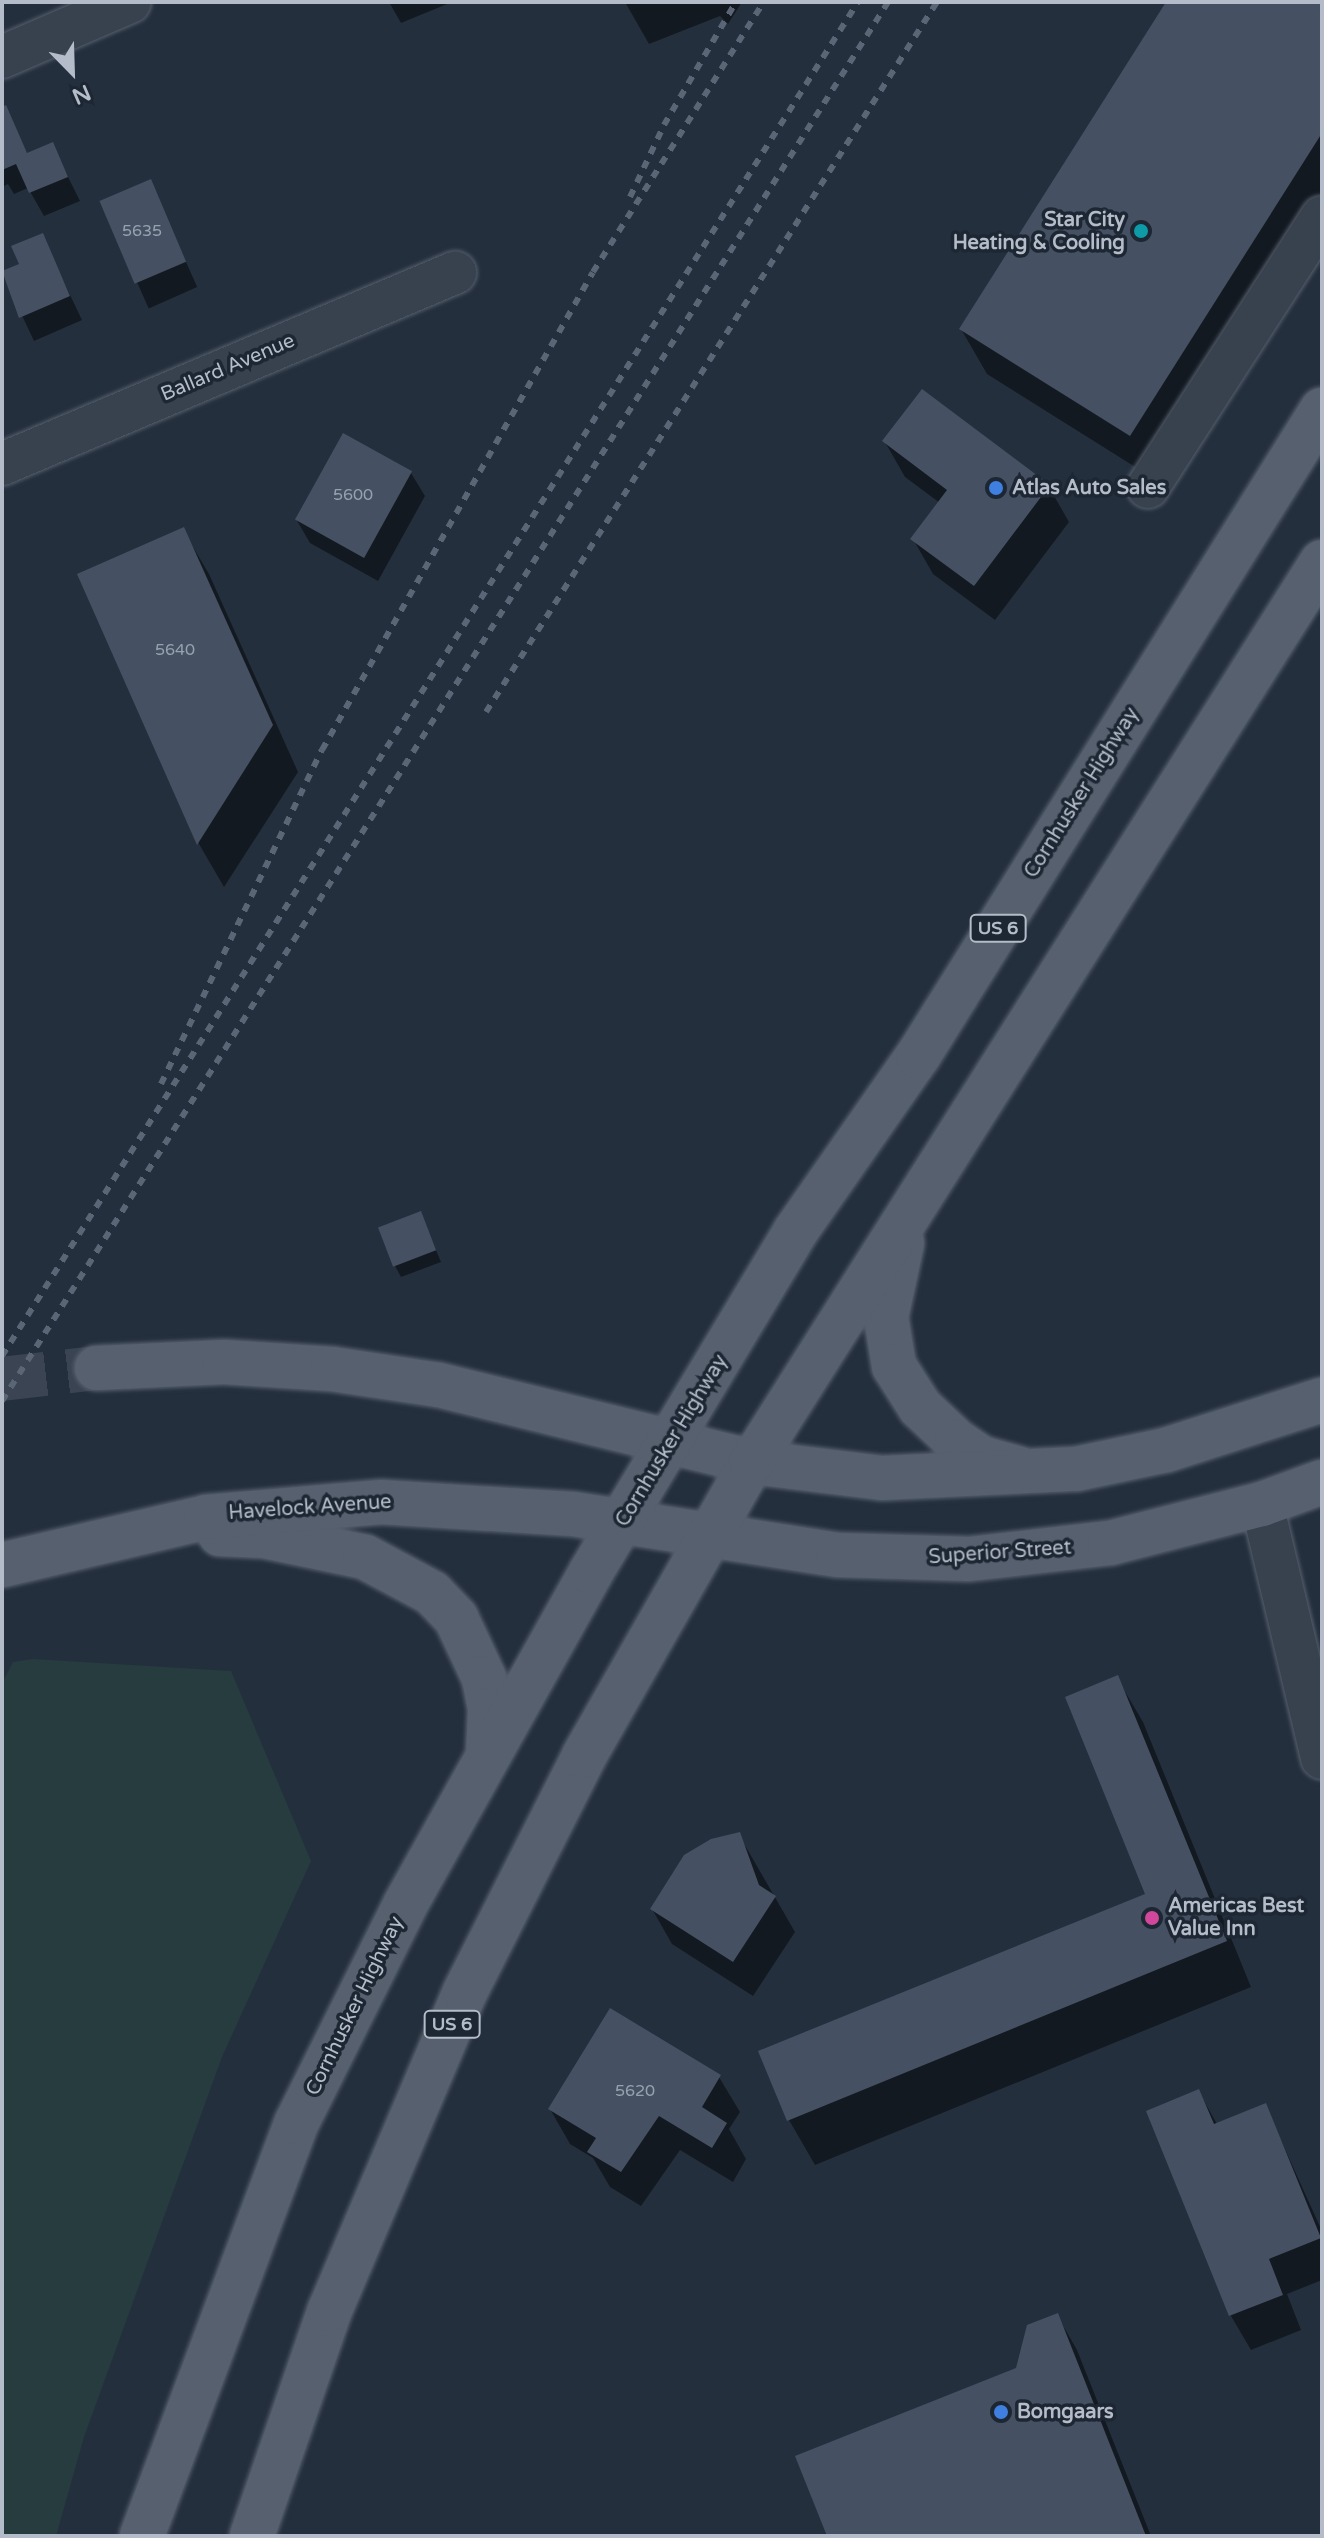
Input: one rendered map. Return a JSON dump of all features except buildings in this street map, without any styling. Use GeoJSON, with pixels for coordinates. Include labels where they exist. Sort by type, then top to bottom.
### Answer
{"type":"FeatureCollection","features":[{"type":"Feature","properties":{"kind":"main road","name":"Cornhusker Highway"},"geometry":{"type":"LineString","coordinates":[[142,2536],[297,2122],[375,1961],[622,1523],[795,1232],[918,1056],[1322,410]]}},
{"type":"Feature","properties":{"kind":"main road","name":"US 6"},"geometry":{"type":"LineString","coordinates":[[252,2536],[330,2310],[465,1992],[584,1756],[752,1462],[909,1213],[1004,1070],[1322,562]]}},
{"type":"Feature","properties":{"kind":"main road"},"geometry":{"type":"LineString","coordinates":[[909,1213],[886,1317],[894,1366],[920,1407],[956,1441],[981,1458],[1037,1474]]}},
{"type":"Feature","properties":{"kind":"main road"},"geometry":{"type":"LineString","coordinates":[[97,1368],[224,1362],[332,1369],[439,1385],[752,1462],[882,1478],[1037,1474],[1166,1450],[1322,1400]]}},
{"type":"Feature","properties":{"kind":"main road","name":"Superior Street"},"geometry":{"type":"LineString","coordinates":[[622,1523],[838,1555],[969,1559],[1110,1543],[1262,1504],[1322,1482]]}},
{"type":"Feature","properties":{"kind":"main road","name":"Havelock Avenue"},"geometry":{"type":"LineString","coordinates":[[2,1565],[161,1527],[289,1506],[447,1502],[622,1523]]}},
{"type":"Feature","properties":{"kind":"main road"},"geometry":{"type":"LineString","coordinates":[[161,1527],[264,1536],[334,1549],[404,1574],[432,1593],[456,1618],[484,1678],[490,1710],[488,1762]]}},
{"type":"Feature","properties":{"kind":"street"},"geometry":{"type":"LineString","coordinates":[[2,57],[130,2]]}},
{"type":"Feature","properties":{"kind":"street"},"geometry":{"type":"LineString","coordinates":[[1148,487],[1322,217]]}},
{"type":"Feature","properties":{"kind":"street","name":"Ballard Avenue"},"geometry":{"type":"LineString","coordinates":[[2,463],[455,273]]}},
{"type":"Feature","properties":{"kind":"street"},"geometry":{"type":"LineString","coordinates":[[1262,1504],[1322,1758]]}},
{"type":"Feature","properties":{"kind":"green space"},"geometry":{"type":"Polygon","coordinates":[[[33,1659],[231,1671],[311,1861],[222,2057],[84,2437],[56,2536],[2,2536],[2,1683],[13,1662],[33,1659]]]}},
{"type":"Feature","properties":{"kind":"tunnel"},"geometry":{"type":"LineString","coordinates":[[2,1379],[97,1368]]}},
{"type":"Feature","properties":{"kind":"railway"},"geometry":{"type":"LineString","coordinates":[[630,197],[664,125],[736,2]]}},
{"type":"Feature","properties":{"kind":"railway"},"geometry":{"type":"LineString","coordinates":[[161,1084],[322,750],[593,272],[764,2]]}},
{"type":"Feature","properties":{"kind":"railway"},"geometry":{"type":"LineString","coordinates":[[2,1356],[858,2]]}},
{"type":"Feature","properties":{"kind":"railway"},"geometry":{"type":"LineString","coordinates":[[2,1401],[888,2]]}},
{"type":"Feature","properties":{"kind":"railway"},"geometry":{"type":"LineString","coordinates":[[486,712],[937,2]]}},
{"type":"Feature","properties":{"kind":"place","name":"Star City Heating & Cooling"},"geometry":{"type":"Point","coordinates":[1141,231]}},
{"type":"Feature","properties":{"kind":"place","name":"Atlas Auto Sales"},"geometry":{"type":"Point","coordinates":[996,488]}},
{"type":"Feature","properties":{"kind":"place","name":"Americas Best Value Inn"},"geometry":{"type":"Point","coordinates":[1152,1918]}},
{"type":"Feature","properties":{"kind":"place","name":"Bomgaars"},"geometry":{"type":"Point","coordinates":[1001,2412]}}]}
